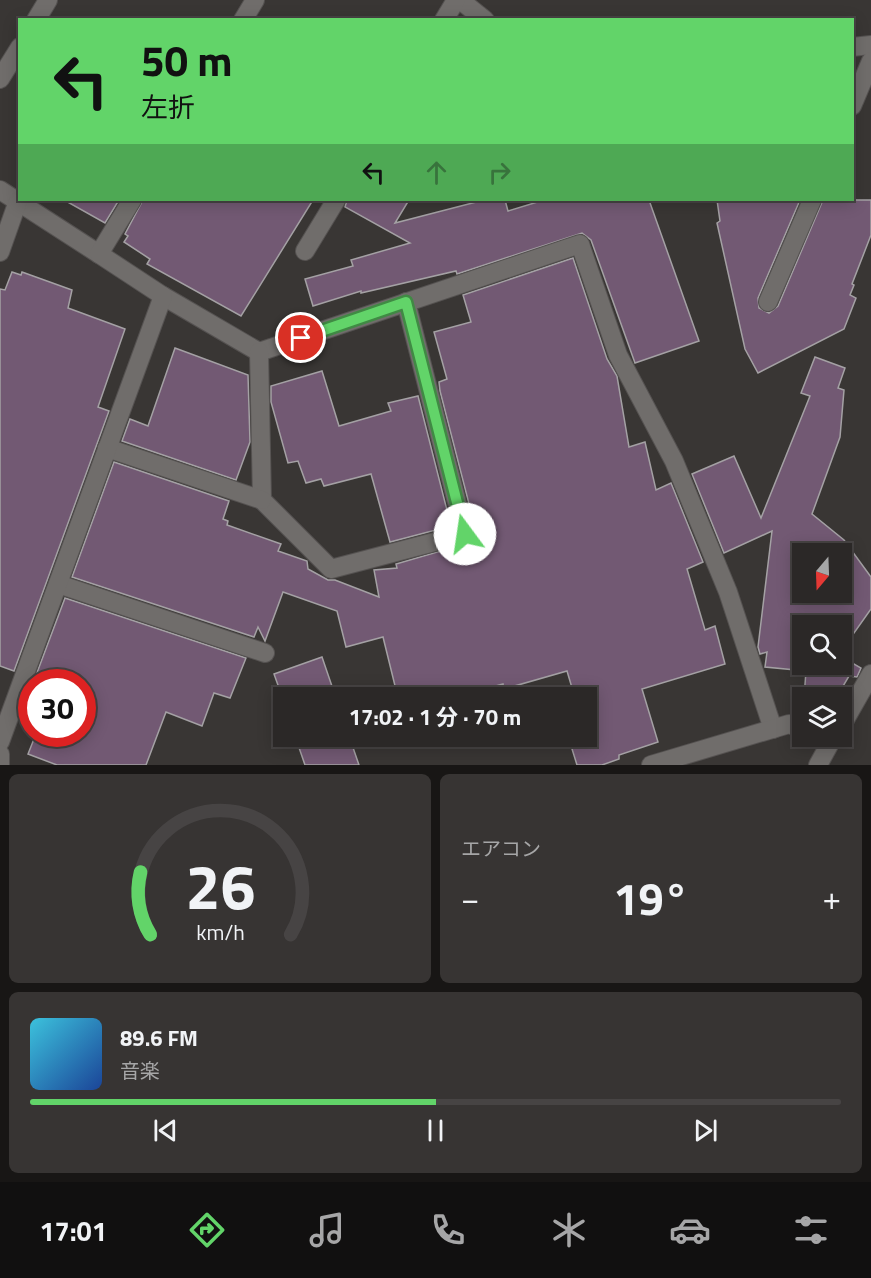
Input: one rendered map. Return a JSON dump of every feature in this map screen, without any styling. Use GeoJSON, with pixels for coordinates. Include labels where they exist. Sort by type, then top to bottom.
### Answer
{"type":"FeatureCollection","features":[{"type":"Feature","properties":{"kind":"street"},"geometry":{"type":"LineString","coordinates":[[37,18],[48,0]]}},
{"type":"Feature","properties":{"kind":"street"},"geometry":{"type":"LineString","coordinates":[[244,18],[255,0]]}},
{"type":"Feature","properties":{"kind":"street"},"geometry":{"type":"LineString","coordinates":[[445,18],[458,0],[482,18]]}},
{"type":"Feature","properties":{"kind":"street"},"geometry":{"type":"LineString","coordinates":[[854,47],[871,45]]}},
{"type":"Feature","properties":{"kind":"street"},"geometry":{"type":"LineString","coordinates":[[0,79],[18,50]]}},
{"type":"Feature","properties":{"kind":"street"},"geometry":{"type":"LineString","coordinates":[[854,101],[871,61]]}},
{"type":"Feature","properties":{"kind":"street"},"geometry":{"type":"LineString","coordinates":[[0,190],[163,296],[259,352],[580,244],[618,355],[674,461],[728,592],[773,729]]}},
{"type":"Feature","properties":{"kind":"street"},"geometry":{"type":"LineString","coordinates":[[0,252],[18,201]]}},
{"type":"Feature","properties":{"kind":"street"},"geometry":{"type":"LineString","coordinates":[[99,254],[131,201]]}},
{"type":"Feature","properties":{"kind":"street"},"geometry":{"type":"LineString","coordinates":[[305,251],[335,201]]}},
{"type":"Feature","properties":{"kind":"street"},"geometry":{"type":"LineString","coordinates":[[768,302],[812,201]]}},
{"type":"Feature","properties":{"kind":"street"},"geometry":{"type":"LineString","coordinates":[[0,742],[163,296]]}},
{"type":"Feature","properties":{"kind":"street"},"geometry":{"type":"LineString","coordinates":[[107,448],[262,500],[331,569],[465,534],[406,302]]}},
{"type":"Feature","properties":{"kind":"street"},"geometry":{"type":"LineString","coordinates":[[259,352],[262,500]]}},
{"type":"Feature","properties":{"kind":"street"},"geometry":{"type":"LineString","coordinates":[[58,584],[265,653]]}},
{"type":"Feature","properties":{"kind":"street"},"geometry":{"type":"LineString","coordinates":[[852,705],[871,674]]}},
{"type":"Feature","properties":{"kind":"street"},"geometry":{"type":"LineString","coordinates":[[651,765],[789,724],[792,725]]}},
{"type":"Feature","properties":{"kind":"street"},"geometry":{"type":"LineString","coordinates":[[818,765],[827,747]]}},
{"type":"Feature","properties":{"kind":"street"},"geometry":{"type":"LineString","coordinates":[[0,754],[0,765]]}},
{"type":"Feature","properties":{"kind":"building"},"geometry":{"type":"Polygon","coordinates":[[[871,200],[871,235],[852,284],[854,285],[850,295],[856,298],[844,329],[758,373],[745,349],[717,223],[720,221],[717,201],[800,201],[758,298],[759,308],[769,313],[778,306],[823,201],[871,200]]]}},
{"type":"Feature","properties":{"kind":"building"},"geometry":{"type":"Polygon","coordinates":[[[66,201],[118,201],[105,223],[66,201]]]}},
{"type":"Feature","properties":{"kind":"building"},"geometry":{"type":"Polygon","coordinates":[[[142,201],[312,201],[241,316],[147,264],[150,259],[124,242],[128,236],[125,234],[142,201]]]}},
{"type":"Feature","properties":{"kind":"building"},"geometry":{"type":"Polygon","coordinates":[[[347,201],[408,201],[395,223],[480,201],[505,201],[508,211],[541,201],[649,201],[699,341],[635,363],[591,240],[582,233],[457,274],[456,271],[361,293],[361,291],[313,306],[305,279],[353,266],[351,260],[410,243],[345,207],[347,201]]]}},
{"type":"Feature","properties":{"kind":"building"},"geometry":{"type":"Polygon","coordinates":[[[573,258],[607,359],[617,376],[629,447],[645,442],[656,490],[671,483],[703,562],[687,569],[705,630],[715,626],[725,664],[642,689],[658,742],[619,755],[619,759],[602,765],[577,765],[571,747],[597,747],[597,687],[572,687],[567,671],[511,687],[504,687],[503,684],[492,687],[395,687],[383,637],[346,647],[337,611],[283,592],[265,641],[258,627],[254,637],[72,577],[114,462],[229,501],[223,519],[228,521],[227,525],[281,544],[278,551],[307,561],[308,569],[328,580],[335,580],[379,597],[374,570],[397,568],[396,564],[472,542],[476,531],[440,391],[439,382],[447,379],[434,332],[471,322],[463,295],[573,258]]]}},
{"type":"Feature","properties":{"kind":"building"},"geometry":{"type":"Polygon","coordinates":[[[12,272],[21,275],[22,272],[72,290],[68,308],[125,329],[98,407],[109,411],[14,671],[0,666],[0,289],[5,290],[12,272]]]}},
{"type":"Feature","properties":{"kind":"building"},"geometry":{"type":"Polygon","coordinates":[[[175,348],[248,375],[250,442],[236,480],[122,441],[130,419],[148,426],[175,348]]]}},
{"type":"Feature","properties":{"kind":"building"},"geometry":{"type":"Polygon","coordinates":[[[815,357],[845,368],[838,388],[844,390],[840,437],[812,514],[846,543],[792,543],[792,603],[852,603],[852,551],[871,577],[871,609],[852,636],[852,615],[792,615],[792,670],[765,667],[767,652],[760,654],[758,647],[772,531],[724,553],[692,474],[734,456],[761,518],[810,396],[801,393],[815,357]]]}},
{"type":"Feature","properties":{"kind":"building"},"geometry":{"type":"Polygon","coordinates":[[[322,371],[339,426],[391,411],[388,403],[418,396],[451,526],[390,542],[371,474],[324,486],[321,479],[306,483],[298,461],[288,463],[271,402],[271,386],[322,371]]]}},
{"type":"Feature","properties":{"kind":"building"},"geometry":{"type":"Polygon","coordinates":[[[65,598],[246,658],[230,698],[214,693],[202,726],[166,712],[146,765],[57,765],[28,754],[31,747],[96,747],[96,669],[38,669],[65,598]]]}},
{"type":"Feature","properties":{"kind":"building"},"geometry":{"type":"Polygon","coordinates":[[[322,657],[332,687],[279,687],[274,674],[322,657]]]}},
{"type":"Feature","properties":{"kind":"building"},"geometry":{"type":"Polygon","coordinates":[[[852,663],[861,668],[857,677],[849,676],[842,687],[805,687],[806,675],[852,675],[852,663]]]}},
{"type":"Feature","properties":{"kind":"building"},"geometry":{"type":"Polygon","coordinates":[[[299,747],[353,747],[359,765],[305,765],[299,747]]]}},
{"type":"Feature","properties":{"kind":"route"},"geometry":{"type":"LineString","coordinates":[[301,338],[406,302],[465,534]]}}]}
